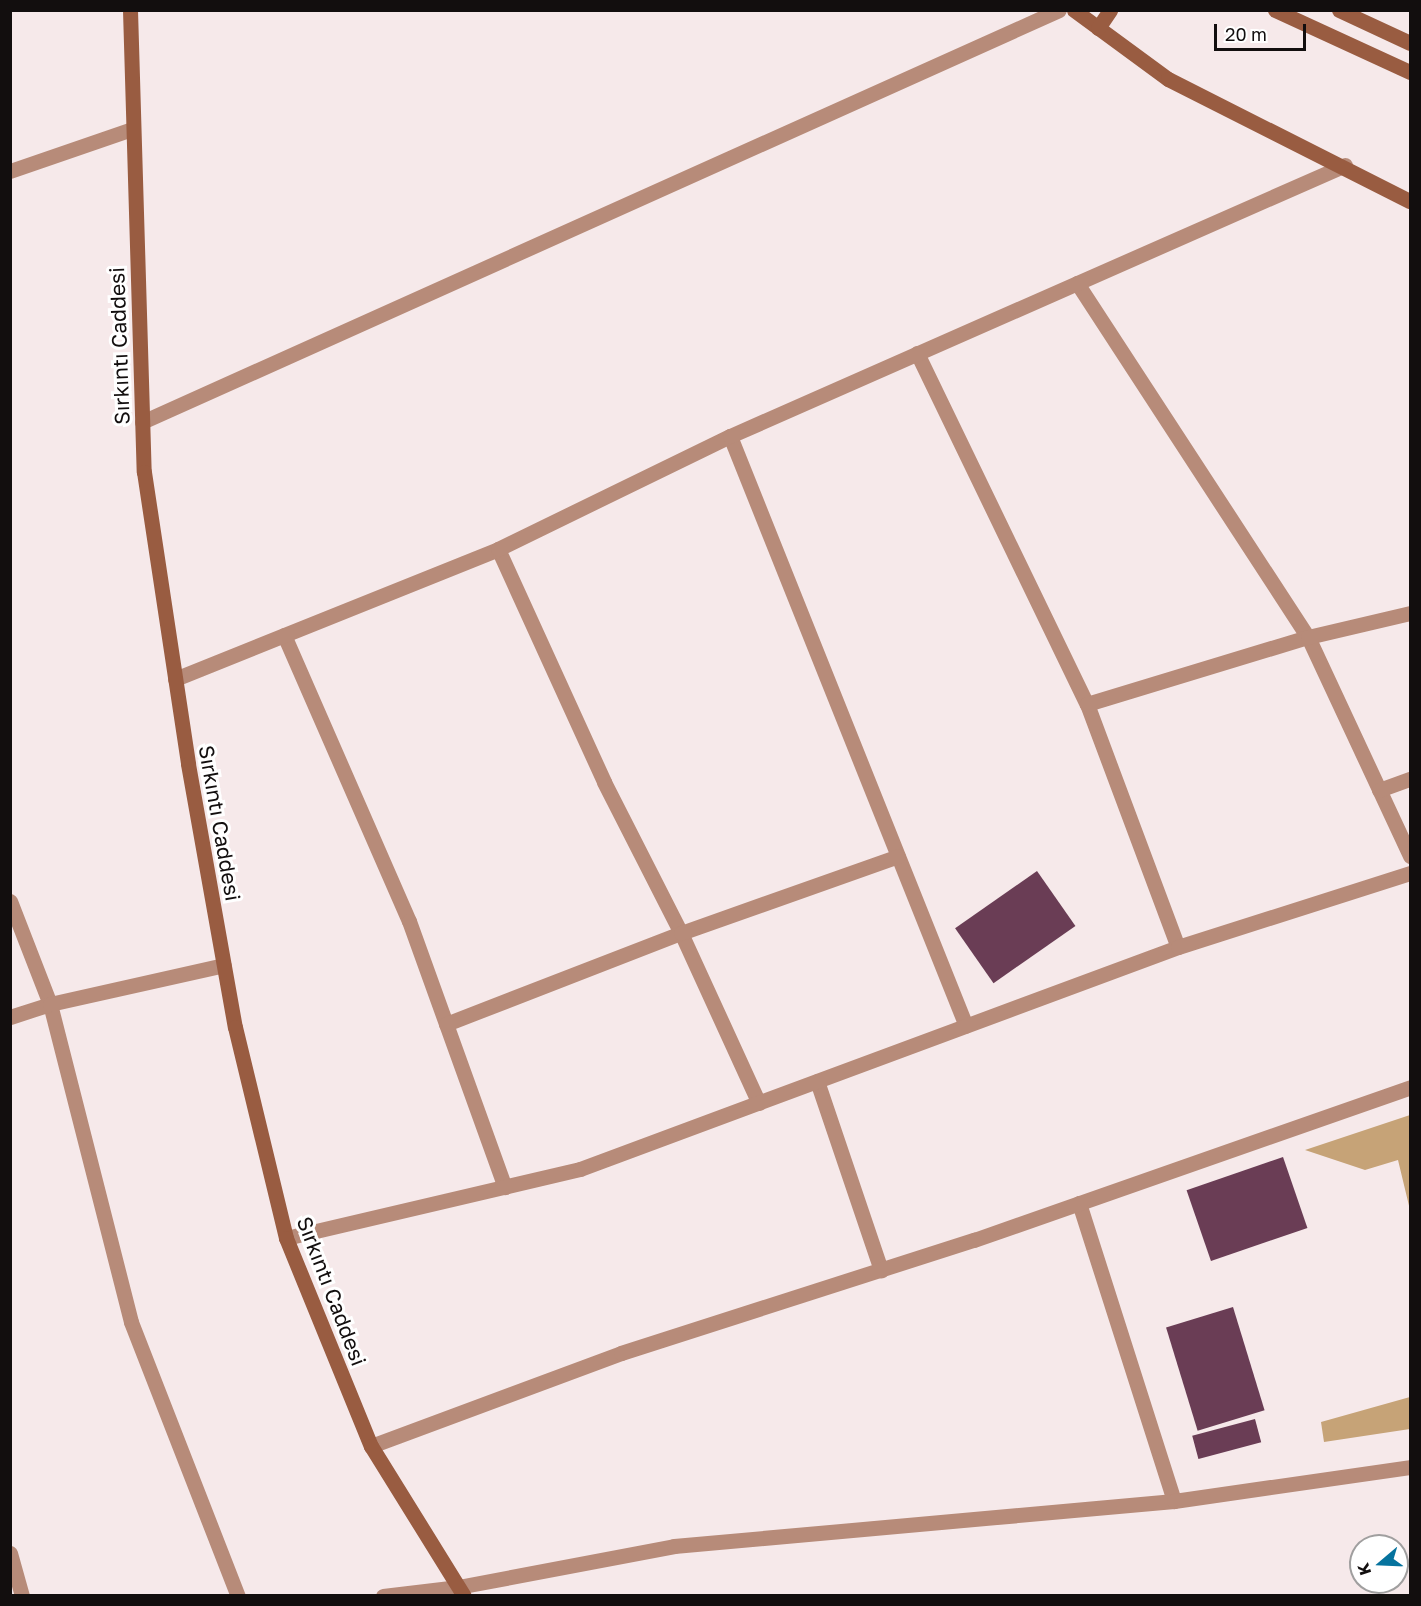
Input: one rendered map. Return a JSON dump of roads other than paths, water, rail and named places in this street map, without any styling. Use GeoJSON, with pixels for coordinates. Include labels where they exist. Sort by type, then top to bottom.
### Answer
{"type":"FeatureCollection","features":[{"type":"Feature","properties":{"kind":"street","name":"Sırkıntı Caddesi"},"geometry":{"type":"LineString","coordinates":[[130,10],[144,472],[175,679],[224,965],[286,1238],[371,1446],[461,1591]]}},
{"type":"Feature","properties":{"kind":"street"},"geometry":{"type":"LineString","coordinates":[[142,422],[1059,10]]}},
{"type":"Feature","properties":{"kind":"street"},"geometry":{"type":"LineString","coordinates":[[1074,10],[1168,79],[1345,165],[1410,201]]}},
{"type":"Feature","properties":{"kind":"street"},"geometry":{"type":"LineString","coordinates":[[1098,28],[1110,10]]}},
{"type":"Feature","properties":{"kind":"street"},"geometry":{"type":"LineString","coordinates":[[1275,10],[1410,72]]}},
{"type":"Feature","properties":{"kind":"street"},"geometry":{"type":"LineString","coordinates":[[1339,10],[1410,43]]}},
{"type":"Feature","properties":{"kind":"street"},"geometry":{"type":"LineString","coordinates":[[10,171],[132,129]]}},
{"type":"Feature","properties":{"kind":"street"},"geometry":{"type":"LineString","coordinates":[[175,679],[498,549],[730,435],[1345,165]]}},
{"type":"Feature","properties":{"kind":"street"},"geometry":{"type":"LineString","coordinates":[[1077,283],[1308,637],[1410,856]]}},
{"type":"Feature","properties":{"kind":"street"},"geometry":{"type":"LineString","coordinates":[[917,353],[1087,704],[1178,947]]}},
{"type":"Feature","properties":{"kind":"street"},"geometry":{"type":"LineString","coordinates":[[730,435],[966,1026]]}},
{"type":"Feature","properties":{"kind":"street"},"geometry":{"type":"LineString","coordinates":[[498,549],[604,782],[681,933],[759,1103]]}},
{"type":"Feature","properties":{"kind":"street"},"geometry":{"type":"LineString","coordinates":[[1087,704],[1308,637],[1410,613]]}},
{"type":"Feature","properties":{"kind":"street"},"geometry":{"type":"LineString","coordinates":[[284,635],[409,921],[505,1187]]}},
{"type":"Feature","properties":{"kind":"street"},"geometry":{"type":"LineString","coordinates":[[1379,790],[1410,779]]}},
{"type":"Feature","properties":{"kind":"street"},"geometry":{"type":"LineString","coordinates":[[446,1024],[681,933],[898,856]]}},
{"type":"Feature","properties":{"kind":"street"},"geometry":{"type":"LineString","coordinates":[[286,1238],[580,1169],[1178,947],[1410,873]]}},
{"type":"Feature","properties":{"kind":"street"},"geometry":{"type":"LineString","coordinates":[[10,901],[50,1004],[131,1322],[238,1596]]}},
{"type":"Feature","properties":{"kind":"street"},"geometry":{"type":"LineString","coordinates":[[10,1017],[50,1004],[224,965]]}},
{"type":"Feature","properties":{"kind":"street"},"geometry":{"type":"LineString","coordinates":[[817,1081],[881,1270]]}},
{"type":"Feature","properties":{"kind":"street"},"geometry":{"type":"LineString","coordinates":[[371,1446],[621,1353],[881,1270],[1410,1087]]}},
{"type":"Feature","properties":{"kind":"street"},"geometry":{"type":"LineString","coordinates":[[1079,1203],[1174,1501]]}},
{"type":"Feature","properties":{"kind":"street"},"geometry":{"type":"LineString","coordinates":[[383,1596],[461,1591],[674,1546],[1174,1501],[1410,1467]]}},
{"type":"Feature","properties":{"kind":"street"},"geometry":{"type":"LineString","coordinates":[[10,1553],[22,1596]]}}]}
